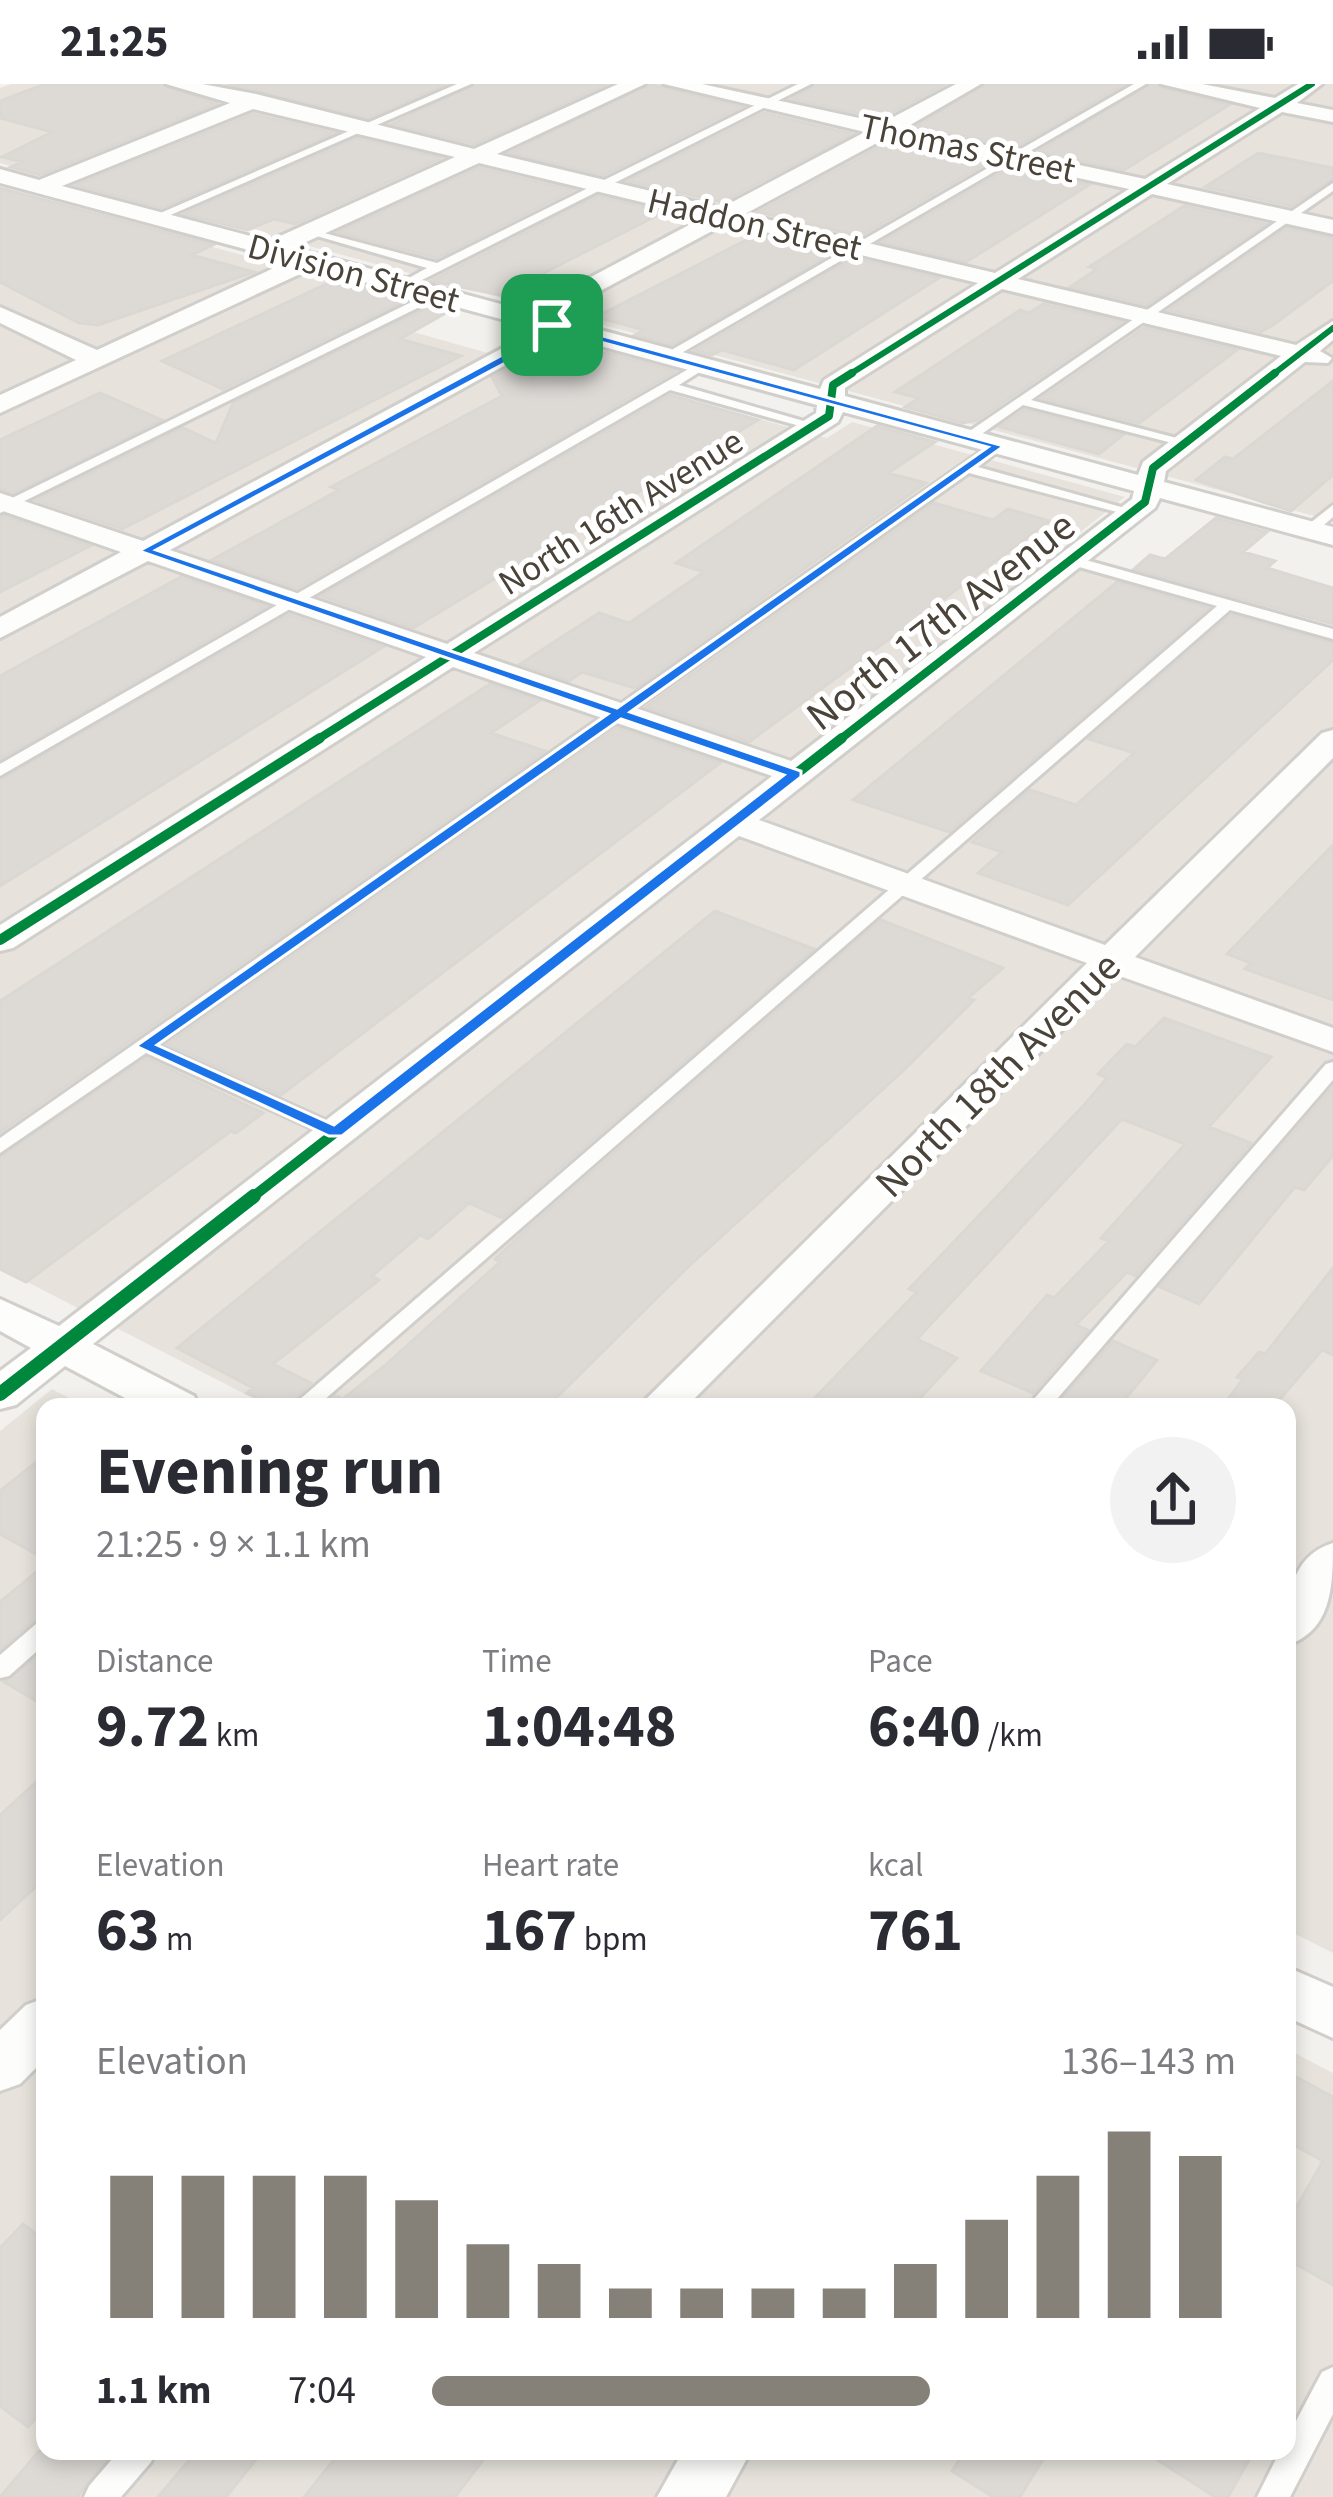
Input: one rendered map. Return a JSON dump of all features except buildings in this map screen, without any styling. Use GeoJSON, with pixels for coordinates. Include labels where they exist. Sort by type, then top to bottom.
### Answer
{"type":"FeatureCollection","features":[{"type":"Feature","properties":{"kind":"street","name":"Haddon Street"},"geometry":{"type":"LineString","coordinates":[[176,84],[1333,362]]}},
{"type":"Feature","properties":{"kind":"street"},"geometry":{"type":"LineString","coordinates":[[40,187],[296,84]]}},
{"type":"Feature","properties":{"kind":"street"},"geometry":{"type":"LineString","coordinates":[[271,249],[635,84]]}},
{"type":"Feature","properties":{"kind":"street","name":"Thomas Street"},"geometry":{"type":"LineString","coordinates":[[674,84],[1333,226]]}},
{"type":"Feature","properties":{"kind":"street"},"geometry":{"type":"LineString","coordinates":[[0,629],[548,335],[563,302],[971,84]]}},
{"type":"Feature","properties":{"kind":"street"},"geometry":{"type":"LineString","coordinates":[[1171,84],[1333,116]]}},
{"type":"Feature","properties":{"kind":"street","name":"North 16th Avenue"},"geometry":{"type":"LineString","coordinates":[[0,940],[823,413],[833,385],[1312,84]]}},
{"type":"Feature","properties":{"kind":"street","name":"Division Street"},"geometry":{"type":"LineString","coordinates":[[0,176],[401,284],[436,280],[552,325],[703,366],[823,413],[968,437],[1140,499],[1321,533]]}},
{"type":"Feature","properties":{"kind":"street"},"geometry":{"type":"LineString","coordinates":[[0,405],[311,260]]}},
{"type":"Feature","properties":{"kind":"street"},"geometry":{"type":"LineString","coordinates":[[0,314],[98,359]]}},
{"type":"Feature","properties":{"kind":"street","name":"North 17th Avenue"},"geometry":{"type":"LineString","coordinates":[[0,1394],[1070,560],[1140,499],[1153,468],[1333,328]]}},
{"type":"Feature","properties":{"kind":"street"},"geometry":{"type":"LineString","coordinates":[[3,505],[796,774]]}},
{"type":"Feature","properties":{"kind":"street","name":"North 18th Avenue"},"geometry":{"type":"LineString","coordinates":[[669,1398],[1333,740]]}},
{"type":"Feature","properties":{"kind":"street"},"geometry":{"type":"LineString","coordinates":[[733,822],[1333,1041]]}},
{"type":"Feature","properties":{"kind":"street"},"geometry":{"type":"LineString","coordinates":[[0,1313],[161,1398]]}},
{"type":"Feature","properties":{"kind":"street"},"geometry":{"type":"LineString","coordinates":[[1296,1614],[1333,1560]]}},
{"type":"Feature","properties":{"kind":"street"},"geometry":{"type":"LineString","coordinates":[[1296,1995],[1333,2014]]}},
{"type":"Feature","properties":{"kind":"street"},"geometry":{"type":"LineString","coordinates":[[0,2067],[36,2031]]}},
{"type":"Feature","properties":{"kind":"street"},"geometry":{"type":"LineString","coordinates":[[689,2497],[714,2460]]}},
{"type":"Feature","properties":{"kind":"lane"},"geometry":{"type":"LineString","coordinates":[[155,218],[466,84]]}},
{"type":"Feature","properties":{"kind":"lane"},"geometry":{"type":"LineString","coordinates":[[3,505],[436,280],[598,185],[806,84]]}},
{"type":"Feature","properties":{"kind":"lane"},"geometry":{"type":"LineString","coordinates":[[667,356],[1141,84]]}},
{"type":"Feature","properties":{"kind":"lane"},"geometry":{"type":"LineString","coordinates":[[968,437],[1333,186]]}},
{"type":"Feature","properties":{"kind":"lane"},"geometry":{"type":"LineString","coordinates":[[309,232],[436,280]]}},
{"type":"Feature","properties":{"kind":"lane"},"geometry":{"type":"LineString","coordinates":[[0,771],[703,366]]}},
{"type":"Feature","properties":{"kind":"lane"},"geometry":{"type":"LineString","coordinates":[[668,386],[823,413]]}},
{"type":"Feature","properties":{"kind":"lane"},"geometry":{"type":"LineString","coordinates":[[1021,401],[1183,445]]}},
{"type":"Feature","properties":{"kind":"lane"},"geometry":{"type":"LineString","coordinates":[[0,1148],[998,446]]}},
{"type":"Feature","properties":{"kind":"lane"},"geometry":{"type":"LineString","coordinates":[[967,468],[1140,499]]}},
{"type":"Feature","properties":{"kind":"lane"},"geometry":{"type":"LineString","coordinates":[[1321,533],[1333,509]]}},
{"type":"Feature","properties":{"kind":"lane"},"geometry":{"type":"LineString","coordinates":[[1070,560],[1333,634]]}},
{"type":"Feature","properties":{"kind":"lane"},"geometry":{"type":"LineString","coordinates":[[312,1398],[1228,604]]}},
{"type":"Feature","properties":{"kind":"lane"},"geometry":{"type":"LineString","coordinates":[[145,1046],[336,1132]]}},
{"type":"Feature","properties":{"kind":"lane"},"geometry":{"type":"LineString","coordinates":[[1046,1398],[1333,1068]]}},
{"type":"Feature","properties":{"kind":"lane"},"geometry":{"type":"LineString","coordinates":[[0,1669],[36,1638]]}},
{"type":"Feature","properties":{"kind":"lane"},"geometry":{"type":"LineString","coordinates":[[1296,2453],[1333,2382]]}},
{"type":"Feature","properties":{"kind":"lane"},"geometry":{"type":"LineString","coordinates":[[100,2497],[132,2460]]}},
{"type":"Feature","properties":{"kind":"lane"},"geometry":{"type":"LineString","coordinates":[[1273,2497],[1292,2460]]}},
{"type":"Feature","properties":{"kind":"shaded area"},"geometry":{"type":"Polygon","coordinates":[[[12,84],[1333,84],[1333,521],[0,163],[0,88],[12,84]]]}},
{"type":"Feature","properties":{"kind":"shaded area"},"geometry":{"type":"Polygon","coordinates":[[[0,190],[410,300],[371,320],[594,383],[558,405],[614,421],[663,392],[827,438],[852,422],[1125,497],[1050,556],[1333,638],[1333,1953],[1296,1934],[1296,1398],[253,1398],[0,1268],[0,190]]]}},
{"type":"Feature","properties":{"kind":"shaded area"},"geometry":{"type":"Polygon","coordinates":[[[52,1389],[69,1398],[41,1398],[52,1389]]]}},
{"type":"Feature","properties":{"kind":"shaded area"},"geometry":{"type":"Polygon","coordinates":[[[36,1402],[36,2460],[1296,2460],[1296,2054],[1333,2073],[1333,2497],[0,2497],[0,1431],[36,1402]]]}},
{"type":"Feature","properties":{"kind":"cycle path"},"geometry":{"type":"LineString","coordinates":[[0,940],[829,416],[833,385],[1312,84]]}},
{"type":"Feature","properties":{"kind":"cycle path"},"geometry":{"type":"LineString","coordinates":[[0,1394],[1145,502],[1153,468],[1333,328]]}},
{"type":"Feature","properties":{"kind":"route"},"geometry":{"type":"LineString","coordinates":[[552,325],[548,335],[145,551],[619,713],[796,774],[336,1132],[145,1046],[619,713],[998,446],[552,325]]}}]}
